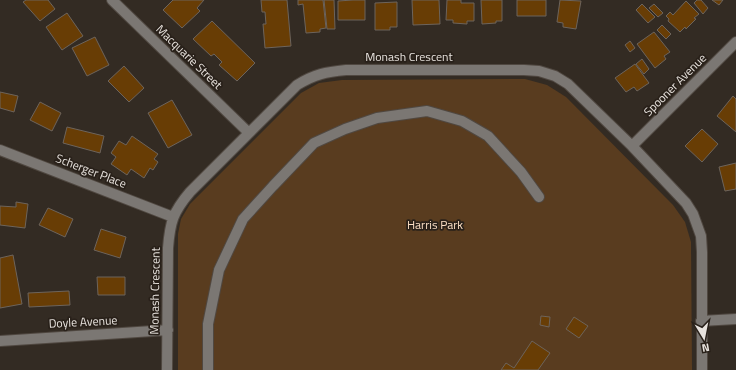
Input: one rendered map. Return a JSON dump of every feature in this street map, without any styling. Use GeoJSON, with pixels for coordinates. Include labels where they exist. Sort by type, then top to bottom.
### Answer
{"type":"FeatureCollection","features":[{"type":"Feature","properties":{"kind":"street","name":"Macquarie Street"},"geometry":{"type":"LineString","coordinates":[[112,0],[249,133]]}},
{"type":"Feature","properties":{"kind":"street","name":"Spooner Avenue"},"geometry":{"type":"LineString","coordinates":[[632,146],[736,42]]}},
{"type":"Feature","properties":{"kind":"street","name":"Monash Crescent"},"geometry":{"type":"LineString","coordinates":[[168,370],[168,248],[169,231],[173,217],[180,204],[190,192],[297,85],[310,77],[328,72],[346,70],[524,70],[539,71],[555,76],[568,84],[632,146],[686,203],[693,214],[698,226],[702,252],[702,370]]}},
{"type":"Feature","properties":{"kind":"street"},"geometry":{"type":"LineString","coordinates":[[208,370],[208,324],[219,270],[242,219],[314,143],[345,129],[377,118],[427,112],[462,122],[488,136],[521,172],[539,197]]}},
{"type":"Feature","properties":{"kind":"street","name":"Scherger Place"},"geometry":{"type":"LineString","coordinates":[[0,150],[173,217]]}},
{"type":"Feature","properties":{"kind":"street"},"geometry":{"type":"LineString","coordinates":[[701,321],[736,319]]}},
{"type":"Feature","properties":{"kind":"street","name":"Doyle Avenue"},"geometry":{"type":"LineString","coordinates":[[0,340],[168,330]]}},
{"type":"Feature","properties":{"kind":"green space","name":"Harris Park"},"geometry":{"type":"Polygon","coordinates":[[[525,79],[547,85],[566,97],[673,205],[685,222],[691,242],[692,370],[178,370],[178,234],[181,219],[190,204],[301,93],[319,83],[342,80],[525,79]]]}},
{"type":"Feature","properties":{"kind":"building"},"geometry":{"type":"Polygon","coordinates":[[[26,0],[48,0],[55,9],[40,21],[23,2],[26,0]]]}},
{"type":"Feature","properties":{"kind":"building"},"geometry":{"type":"Polygon","coordinates":[[[173,0],[204,0],[197,8],[200,11],[182,28],[163,10],[173,0]]]}},
{"type":"Feature","properties":{"kind":"building"},"geometry":{"type":"Polygon","coordinates":[[[261,0],[287,0],[291,46],[265,48],[263,24],[266,24],[265,12],[262,12],[261,0]]]}},
{"type":"Feature","properties":{"kind":"building"},"geometry":{"type":"Polygon","coordinates":[[[298,0],[323,0],[326,28],[320,29],[320,32],[306,33],[303,4],[298,5],[298,0]]]}},
{"type":"Feature","properties":{"kind":"building"},"geometry":{"type":"Polygon","coordinates":[[[324,0],[334,0],[335,29],[327,29],[324,0]]]}},
{"type":"Feature","properties":{"kind":"building"},"geometry":{"type":"Polygon","coordinates":[[[365,0],[365,20],[338,20],[338,1],[365,0]]]}},
{"type":"Feature","properties":{"kind":"building"},"geometry":{"type":"Polygon","coordinates":[[[412,0],[439,0],[440,24],[413,25],[412,0]]]}},
{"type":"Feature","properties":{"kind":"building"},"geometry":{"type":"Polygon","coordinates":[[[447,0],[461,0],[461,3],[474,3],[474,21],[467,21],[467,24],[453,23],[453,20],[446,20],[447,0]]]}},
{"type":"Feature","properties":{"kind":"building"},"geometry":{"type":"Polygon","coordinates":[[[481,0],[502,0],[502,21],[482,24],[481,0]]]}},
{"type":"Feature","properties":{"kind":"building"},"geometry":{"type":"Polygon","coordinates":[[[517,0],[546,0],[546,16],[517,16],[517,0]]]}},
{"type":"Feature","properties":{"kind":"building"},"geometry":{"type":"Polygon","coordinates":[[[560,0],[581,1],[576,29],[563,27],[563,23],[557,22],[560,0]]]}},
{"type":"Feature","properties":{"kind":"building"},"geometry":{"type":"Polygon","coordinates":[[[697,0],[701,0],[708,8],[703,14],[694,3],[697,0]]]}},
{"type":"Feature","properties":{"kind":"building"},"geometry":{"type":"Polygon","coordinates":[[[712,0],[723,0],[719,5],[712,0]]]}},
{"type":"Feature","properties":{"kind":"building"},"geometry":{"type":"Polygon","coordinates":[[[686,1],[699,14],[686,29],[685,27],[680,32],[668,21],[669,19],[666,16],[670,12],[673,15],[686,1]]]}},
{"type":"Feature","properties":{"kind":"building"},"geometry":{"type":"Polygon","coordinates":[[[397,2],[397,27],[390,27],[390,30],[375,30],[375,3],[397,2]]]}},
{"type":"Feature","properties":{"kind":"building"},"geometry":{"type":"Polygon","coordinates":[[[642,4],[655,17],[648,23],[636,10],[642,4]]]}},
{"type":"Feature","properties":{"kind":"building"},"geometry":{"type":"Polygon","coordinates":[[[654,4],[663,13],[658,17],[649,8],[654,4]]]}},
{"type":"Feature","properties":{"kind":"building"},"geometry":{"type":"Polygon","coordinates":[[[67,13],[83,36],[62,50],[46,27],[67,13]]]}},
{"type":"Feature","properties":{"kind":"building"},"geometry":{"type":"Polygon","coordinates":[[[212,21],[255,63],[237,81],[219,65],[222,62],[214,54],[211,56],[193,39],[212,21]]]}},
{"type":"Feature","properties":{"kind":"building"},"geometry":{"type":"Polygon","coordinates":[[[662,25],[671,34],[666,39],[657,30],[662,25]]]}},
{"type":"Feature","properties":{"kind":"building"},"geometry":{"type":"Polygon","coordinates":[[[654,32],[670,52],[664,56],[666,59],[655,68],[637,44],[654,32]]]}},
{"type":"Feature","properties":{"kind":"building"},"geometry":{"type":"Polygon","coordinates":[[[95,37],[109,65],[87,76],[72,48],[95,37]]]}},
{"type":"Feature","properties":{"kind":"building"},"geometry":{"type":"Polygon","coordinates":[[[630,41],[635,48],[630,52],[625,45],[630,41]]]}},
{"type":"Feature","properties":{"kind":"building"},"geometry":{"type":"Polygon","coordinates":[[[642,59],[649,69],[644,74],[636,64],[642,59]]]}},
{"type":"Feature","properties":{"kind":"building"},"geometry":{"type":"Polygon","coordinates":[[[635,64],[649,83],[637,91],[634,87],[626,92],[615,78],[635,64]]]}},
{"type":"Feature","properties":{"kind":"building"},"geometry":{"type":"Polygon","coordinates":[[[124,66],[144,88],[129,102],[108,81],[124,66]]]}},
{"type":"Feature","properties":{"kind":"building"},"geometry":{"type":"Polygon","coordinates":[[[0,92],[18,96],[14,112],[0,108],[0,92]]]}},
{"type":"Feature","properties":{"kind":"building"},"geometry":{"type":"Polygon","coordinates":[[[733,96],[736,99],[736,132],[717,116],[733,96]]]}},
{"type":"Feature","properties":{"kind":"building"},"geometry":{"type":"Polygon","coordinates":[[[172,100],[192,135],[168,148],[148,113],[172,100]]]}},
{"type":"Feature","properties":{"kind":"building"},"geometry":{"type":"Polygon","coordinates":[[[40,102],[61,113],[52,131],[30,120],[40,102]]]}},
{"type":"Feature","properties":{"kind":"building"},"geometry":{"type":"Polygon","coordinates":[[[67,127],[104,136],[100,153],[63,143],[67,127]]]}},
{"type":"Feature","properties":{"kind":"building"},"geometry":{"type":"Polygon","coordinates":[[[702,129],[718,144],[702,162],[685,146],[702,129]]]}},
{"type":"Feature","properties":{"kind":"building"},"geometry":{"type":"Polygon","coordinates":[[[132,136],[158,154],[154,159],[158,162],[153,170],[150,168],[144,178],[131,169],[127,175],[111,164],[116,157],[111,153],[119,141],[126,145],[132,136]]]}},
{"type":"Feature","properties":{"kind":"building"},"geometry":{"type":"Polygon","coordinates":[[[736,163],[736,189],[725,191],[719,167],[736,163]]]}},
{"type":"Feature","properties":{"kind":"building"},"geometry":{"type":"Polygon","coordinates":[[[16,202],[28,204],[25,228],[0,225],[0,206],[16,207],[16,202]]]}},
{"type":"Feature","properties":{"kind":"building"},"geometry":{"type":"Polygon","coordinates":[[[48,208],[73,219],[65,237],[39,225],[48,208]]]}},
{"type":"Feature","properties":{"kind":"building"},"geometry":{"type":"Polygon","coordinates":[[[101,229],[126,237],[120,258],[94,250],[101,229]]]}},
{"type":"Feature","properties":{"kind":"building"},"geometry":{"type":"Polygon","coordinates":[[[13,255],[22,304],[0,308],[0,258],[13,255]]]}},
{"type":"Feature","properties":{"kind":"building"},"geometry":{"type":"Polygon","coordinates":[[[97,277],[125,277],[125,295],[98,295],[97,277]]]}},
{"type":"Feature","properties":{"kind":"building"},"geometry":{"type":"Polygon","coordinates":[[[69,291],[70,305],[29,307],[28,293],[69,291]]]}},
{"type":"Feature","properties":{"kind":"building"},"geometry":{"type":"Polygon","coordinates":[[[541,316],[550,317],[549,327],[540,325],[541,316]]]}},
{"type":"Feature","properties":{"kind":"building"},"geometry":{"type":"Polygon","coordinates":[[[574,317],[588,326],[579,338],[566,329],[574,317]]]}},
{"type":"Feature","properties":{"kind":"building"},"geometry":{"type":"Polygon","coordinates":[[[532,341],[550,353],[538,370],[501,370],[506,363],[514,368],[532,341]]]}}]}
